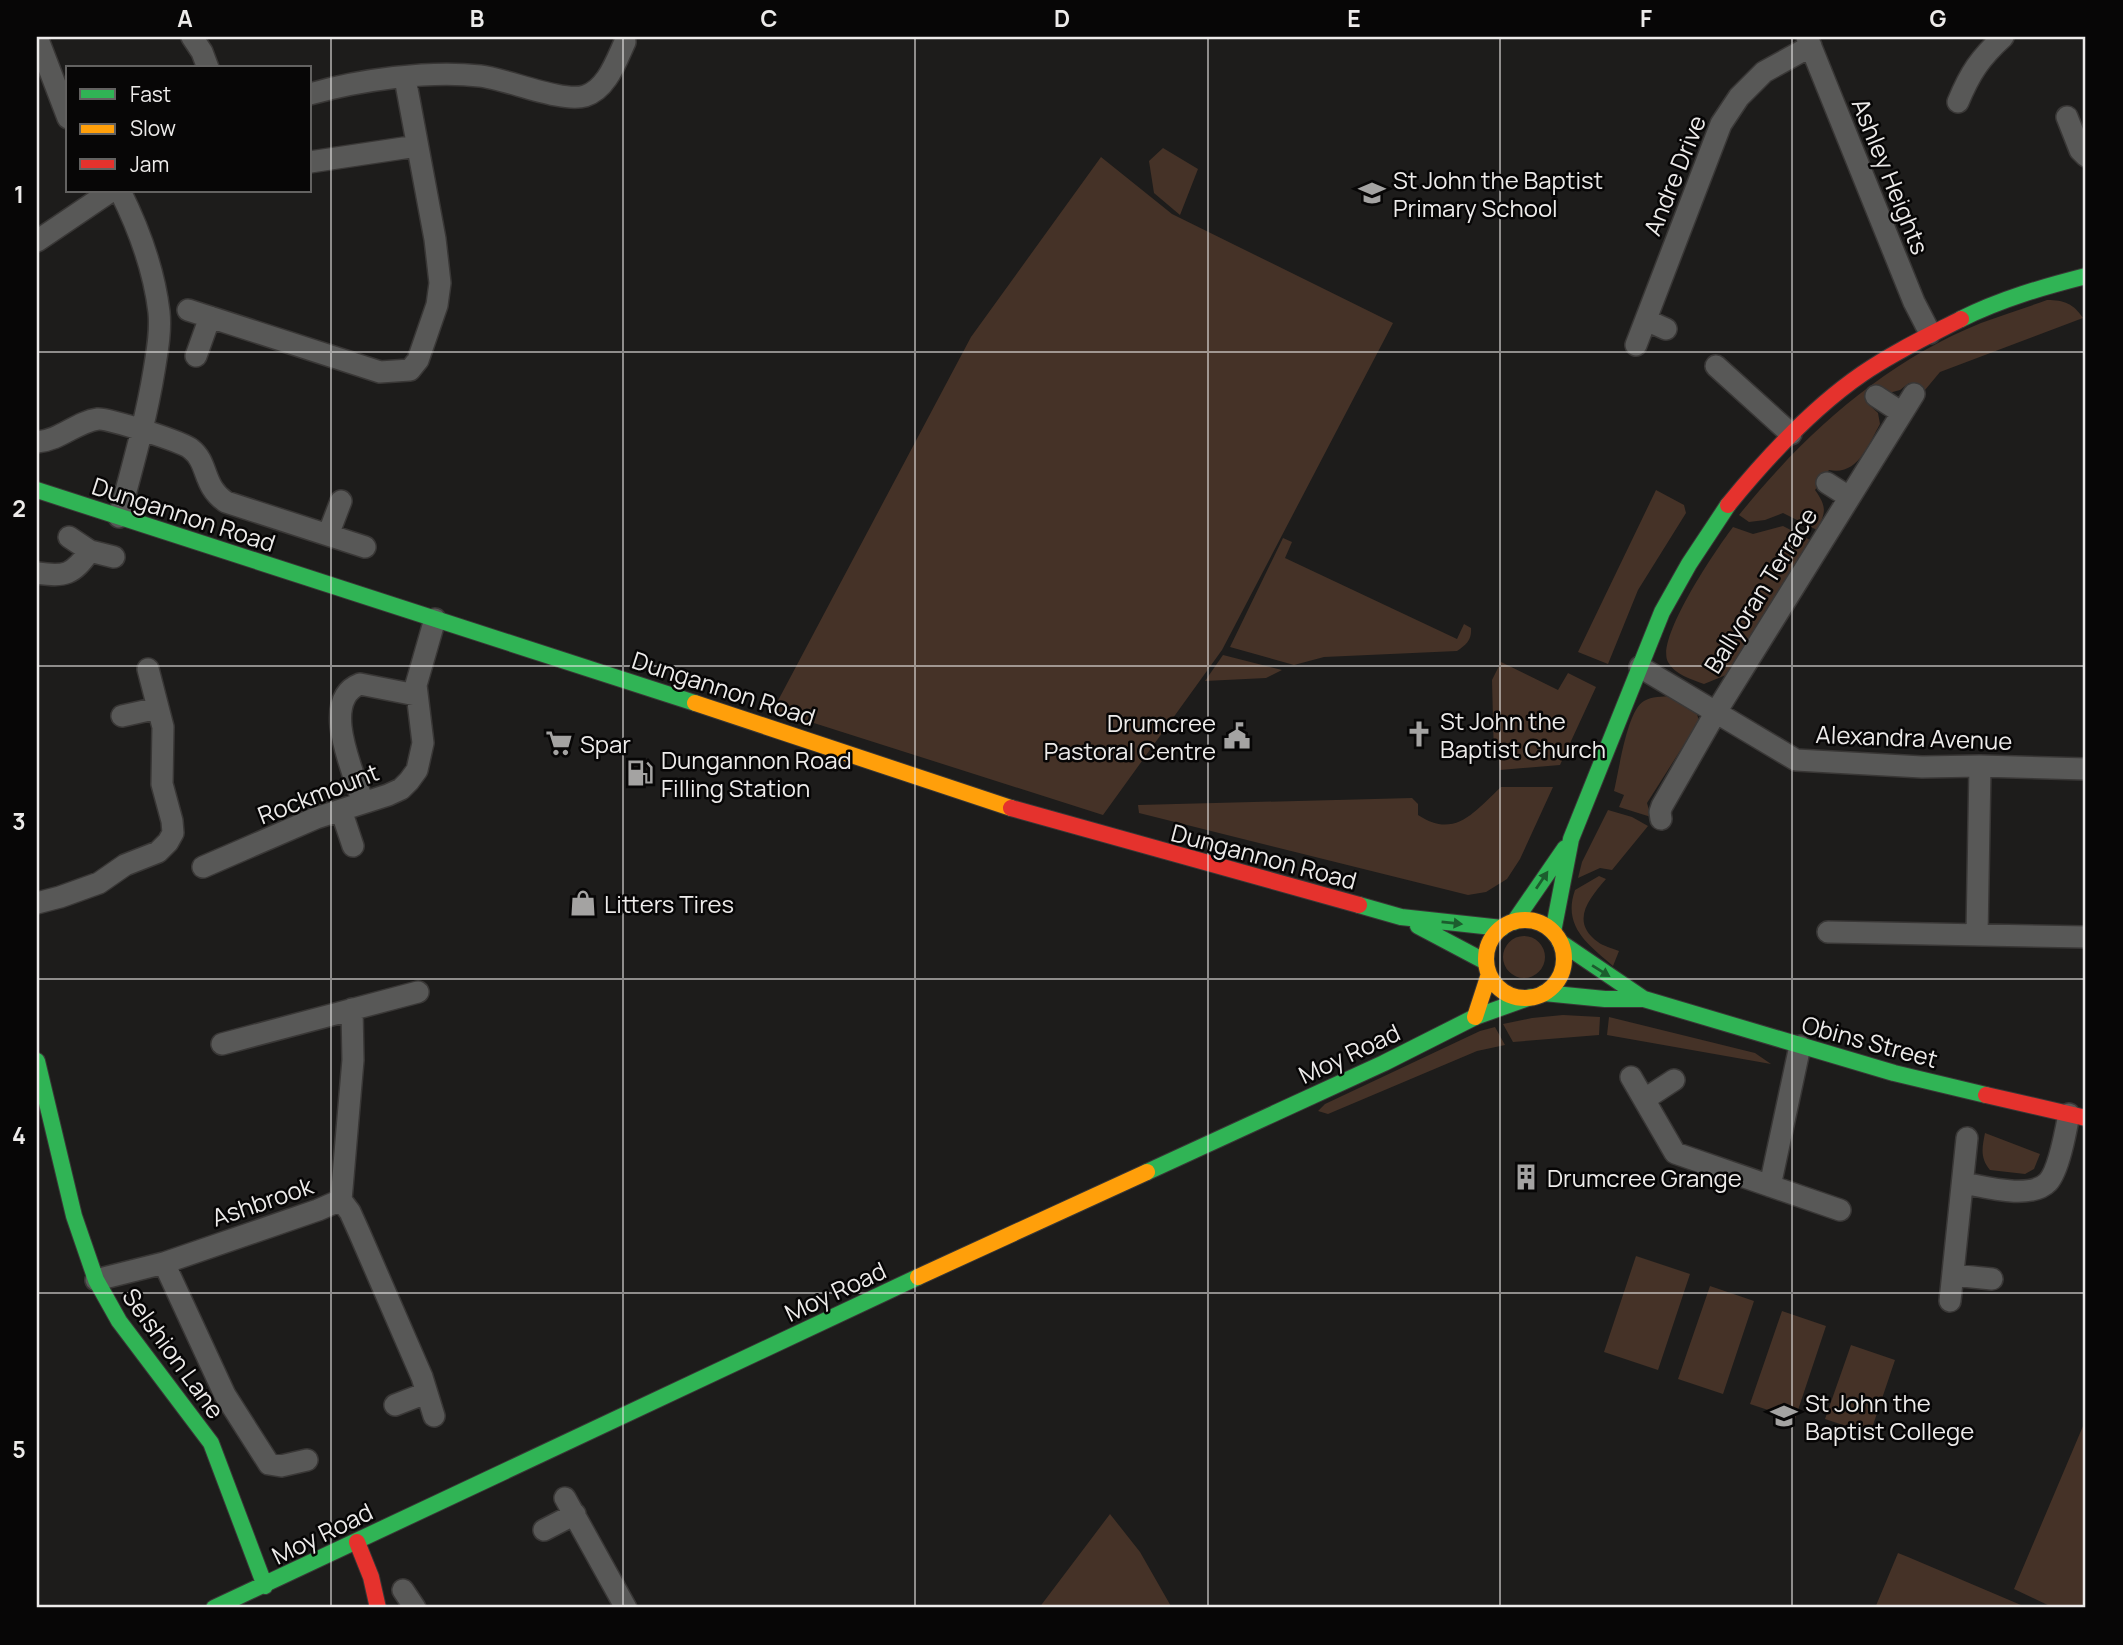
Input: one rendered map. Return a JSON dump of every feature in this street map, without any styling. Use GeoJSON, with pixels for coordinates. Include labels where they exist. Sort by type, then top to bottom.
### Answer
{"type":"FeatureCollection","features":[{"type":"Feature","properties":{"kind":"main road"},"geometry":{"type":"LineString","coordinates":[[1488,968],[1496,985],[1518,998],[1538,995],[1554,985],[1561,974],[1564,963],[1557,937],[1571,839],[1662,612],[1703,542],[1754,473],[1824,403],[1862,374],[1930,333],[1987,306],[2037,288],[2086,276]]}},
{"type":"Feature","properties":{"kind":"main road","name":"Dungannon Road"},"geometry":{"type":"LineString","coordinates":[[37,490],[1027,813],[1401,917],[1508,925]]}},
{"type":"Feature","properties":{"kind":"main road"},"geometry":{"type":"LineString","coordinates":[[1475,1017],[1488,968],[1488,949],[1493,938],[1508,925],[1571,839]]}},
{"type":"Feature","properties":{"kind":"main road","name":"Dungannon Road"},"geometry":{"type":"LineString","coordinates":[[1401,917],[1488,968]]}},
{"type":"Feature","properties":{"kind":"main road"},"geometry":{"type":"LineString","coordinates":[[1508,925],[1535,922],[1557,937]]}},
{"type":"Feature","properties":{"kind":"main road","name":"Obins Street"},"geometry":{"type":"LineString","coordinates":[[1557,937],[1588,963],[1644,999],[1894,1073],[2078,1116]]}},
{"type":"Feature","properties":{"kind":"main road","name":"Obins Street"},"geometry":{"type":"LineString","coordinates":[[1538,995],[1644,999]]}},
{"type":"Feature","properties":{"kind":"main road","name":"Moy Road"},"geometry":{"type":"LineString","coordinates":[[214,1608],[868,1300],[1384,1063],[1475,1017],[1538,995]]}},
{"type":"Feature","properties":{"kind":"main road","name":"Selshion Lane"},"geometry":{"type":"LineString","coordinates":[[37,1062],[74,1216],[96,1280],[119,1321],[211,1443],[265,1586]]}},
{"type":"Feature","properties":{"kind":"main road"},"geometry":{"type":"LineString","coordinates":[[357,1542],[371,1577],[378,1608]]}},
{"type":"Feature","properties":{"kind":"street"},"geometry":{"type":"LineString","coordinates":[[37,37],[66,113]]}},
{"type":"Feature","properties":{"kind":"street"},"geometry":{"type":"LineString","coordinates":[[192,37],[207,66]]}},
{"type":"Feature","properties":{"kind":"street"},"geometry":{"type":"LineString","coordinates":[[1958,102],[1980,58],[2003,37]]}},
{"type":"Feature","properties":{"kind":"street","name":"Andre Drive"},"geometry":{"type":"LineString","coordinates":[[1636,345],[1686,209],[1721,124],[1739,97],[1764,72],[1809,41]]}},
{"type":"Feature","properties":{"kind":"street","name":"Ashley Heights"},"geometry":{"type":"LineString","coordinates":[[1809,41],[1913,302],[1930,333]]}},
{"type":"Feature","properties":{"kind":"street"},"geometry":{"type":"LineString","coordinates":[[312,93],[336,86],[449,73],[483,76],[558,95],[581,97],[593,93],[612,71],[625,42]]}},
{"type":"Feature","properties":{"kind":"street"},"geometry":{"type":"LineString","coordinates":[[188,310],[380,372],[410,370],[418,360],[437,305],[440,283],[435,239],[405,78]]}},
{"type":"Feature","properties":{"kind":"street"},"geometry":{"type":"LineString","coordinates":[[2067,117],[2080,150],[2086,156]]}},
{"type":"Feature","properties":{"kind":"street"},"geometry":{"type":"LineString","coordinates":[[312,162],[417,146]]}},
{"type":"Feature","properties":{"kind":"street"},"geometry":{"type":"LineString","coordinates":[[37,241],[110,192]]}},
{"type":"Feature","properties":{"kind":"street"},"geometry":{"type":"LineString","coordinates":[[119,517],[142,432],[159,340],[159,314],[152,274],[138,226],[121,192]]}},
{"type":"Feature","properties":{"kind":"street"},"geometry":{"type":"LineString","coordinates":[[196,356],[210,317]]}},
{"type":"Feature","properties":{"kind":"street"},"geometry":{"type":"LineString","coordinates":[[1646,320],[1666,329]]}},
{"type":"Feature","properties":{"kind":"street"},"geometry":{"type":"LineString","coordinates":[[1716,366],[1791,434]]}},
{"type":"Feature","properties":{"kind":"street","name":"Ballyoran Terrace"},"geometry":{"type":"LineString","coordinates":[[1661,819],[1662,806],[1716,712],[1914,394]]}},
{"type":"Feature","properties":{"kind":"street"},"geometry":{"type":"LineString","coordinates":[[1875,396],[1902,413]]}},
{"type":"Feature","properties":{"kind":"street"},"geometry":{"type":"LineString","coordinates":[[37,442],[60,437],[89,421],[99,419],[173,440],[193,450],[201,461],[215,494],[226,502],[365,547]]}},
{"type":"Feature","properties":{"kind":"street"},"geometry":{"type":"LineString","coordinates":[[1827,483],[1849,497]]}},
{"type":"Feature","properties":{"kind":"street"},"geometry":{"type":"LineString","coordinates":[[328,536],[341,501]]}},
{"type":"Feature","properties":{"kind":"street"},"geometry":{"type":"LineString","coordinates":[[69,537],[90,551],[114,557]]}},
{"type":"Feature","properties":{"kind":"street"},"geometry":{"type":"LineString","coordinates":[[37,573],[69,573],[90,551]]}},
{"type":"Feature","properties":{"kind":"street","name":"Rockmount"},"geometry":{"type":"LineString","coordinates":[[203,867],[316,818],[401,789],[417,770],[423,743],[416,685],[435,619]]}},
{"type":"Feature","properties":{"kind":"street","name":"Alexandra Avenue"},"geometry":{"type":"LineString","coordinates":[[1640,667],[1796,760],[1922,767],[2086,769]]}},
{"type":"Feature","properties":{"kind":"street"},"geometry":{"type":"LineString","coordinates":[[37,903],[99,883],[125,865],[158,852],[173,833],[173,821],[162,784],[164,741],[148,669]]}},
{"type":"Feature","properties":{"kind":"street"},"geometry":{"type":"LineString","coordinates":[[363,803],[342,731],[339,710],[342,700],[347,691],[360,684],[416,695]]}},
{"type":"Feature","properties":{"kind":"street"},"geometry":{"type":"LineString","coordinates":[[122,716],[158,708]]}},
{"type":"Feature","properties":{"kind":"street"},"geometry":{"type":"LineString","coordinates":[[1977,935],[1980,766]]}},
{"type":"Feature","properties":{"kind":"street"},"geometry":{"type":"LineString","coordinates":[[341,810],[353,846]]}},
{"type":"Feature","properties":{"kind":"street"},"geometry":{"type":"LineString","coordinates":[[1828,932],[2086,937]]}},
{"type":"Feature","properties":{"kind":"street"},"geometry":{"type":"LineString","coordinates":[[222,1044],[418,992]]}},
{"type":"Feature","properties":{"kind":"street","name":"Ashbrook"},"geometry":{"type":"LineString","coordinates":[[96,1280],[164,1263],[341,1200],[353,1060],[352,1009]]}},
{"type":"Feature","properties":{"kind":"street"},"geometry":{"type":"LineString","coordinates":[[1770,1186],[1800,1046]]}},
{"type":"Feature","properties":{"kind":"street"},"geometry":{"type":"LineString","coordinates":[[1631,1077],[1675,1153],[1840,1210]]}},
{"type":"Feature","properties":{"kind":"street"},"geometry":{"type":"LineString","coordinates":[[1645,1099],[1674,1080]]}},
{"type":"Feature","properties":{"kind":"street"},"geometry":{"type":"LineString","coordinates":[[1963,1183],[2018,1191],[2033,1190],[2048,1182],[2078,1116]]}},
{"type":"Feature","properties":{"kind":"street"},"geometry":{"type":"LineString","coordinates":[[1950,1301],[1967,1138]]}},
{"type":"Feature","properties":{"kind":"street"},"geometry":{"type":"LineString","coordinates":[[341,1200],[350,1212],[422,1377],[434,1416]]}},
{"type":"Feature","properties":{"kind":"street"},"geometry":{"type":"LineString","coordinates":[[164,1263],[225,1395],[270,1464],[288,1482]]}},
{"type":"Feature","properties":{"kind":"street"},"geometry":{"type":"LineString","coordinates":[[1953,1275],[1992,1279]]}},
{"type":"Feature","properties":{"kind":"street"},"geometry":{"type":"LineString","coordinates":[[395,1405],[426,1392]]}},
{"type":"Feature","properties":{"kind":"street"},"geometry":{"type":"LineString","coordinates":[[270,1464],[281,1466],[307,1460]]}},
{"type":"Feature","properties":{"kind":"street"},"geometry":{"type":"LineString","coordinates":[[544,1530],[570,1506],[625,1608]]}},
{"type":"Feature","properties":{"kind":"shaded area"},"geometry":{"type":"Polygon","coordinates":[[[1163,148],[1198,169],[1180,215],[1154,193],[1149,161],[1163,148]]]}},
{"type":"Feature","properties":{"kind":"shaded area"},"geometry":{"type":"Polygon","coordinates":[[[1101,157],[1172,214],[1393,323],[1222,650],[1103,815],[773,710],[971,337],[1101,157]]]}},
{"type":"Feature","properties":{"kind":"shaded area"},"geometry":{"type":"Polygon","coordinates":[[[2047,300],[2068,304],[2083,318],[1940,372],[1925,390],[1909,383],[1900,390],[1889,393],[1877,386],[1866,402],[1878,413],[1880,424],[1855,464],[1839,471],[1829,470],[1815,490],[1824,510],[1817,530],[1783,513],[1765,520],[1749,522],[1739,515],[1764,485],[1819,429],[1879,380],[1945,339],[2047,300]]]}},
{"type":"Feature","properties":{"kind":"shaded area"},"geometry":{"type":"Polygon","coordinates":[[[1656,490],[1684,505],[1686,513],[1638,590],[1608,664],[1578,652],[1656,490]]]}},
{"type":"Feature","properties":{"kind":"shaded area"},"geometry":{"type":"Polygon","coordinates":[[[1783,526],[1810,540],[1726,675],[1704,684],[1679,673],[1668,662],[1666,650],[1670,634],[1702,573],[1725,538],[1733,527],[1753,534],[1783,526]]]}},
{"type":"Feature","properties":{"kind":"shaded area"},"geometry":{"type":"Polygon","coordinates":[[[1283,538],[1292,542],[1285,558],[1457,639],[1464,624],[1471,628],[1469,639],[1457,651],[1324,657],[1294,665],[1230,647],[1283,538]]]}},
{"type":"Feature","properties":{"kind":"shaded area"},"geometry":{"type":"Polygon","coordinates":[[[1223,655],[1282,670],[1266,678],[1205,681],[1223,655]]]}},
{"type":"Feature","properties":{"kind":"shaded area"},"geometry":{"type":"Polygon","coordinates":[[[1501,662],[1558,690],[1568,673],[1596,687],[1560,765],[1500,770],[1499,759],[1494,759],[1492,680],[1501,662]]]}},
{"type":"Feature","properties":{"kind":"shaded area"},"geometry":{"type":"Polygon","coordinates":[[[1671,696],[1697,714],[1699,721],[1647,803],[1651,817],[1619,807],[1624,795],[1614,791],[1628,728],[1638,707],[1650,698],[1671,696]]]}},
{"type":"Feature","properties":{"kind":"shaded area"},"geometry":{"type":"Polygon","coordinates":[[[1501,787],[1553,787],[1520,859],[1507,879],[1486,892],[1468,895],[1139,813],[1138,805],[1412,798],[1418,804],[1418,815],[1443,825],[1464,819],[1501,787]]]}},
{"type":"Feature","properties":{"kind":"shaded area"},"geometry":{"type":"Polygon","coordinates":[[[1608,810],[1632,817],[1648,826],[1612,870],[1600,868],[1578,878],[1582,862],[1608,810]]]}},
{"type":"Feature","properties":{"kind":"shaded area"},"geometry":{"type":"Polygon","coordinates":[[[1599,876],[1606,879],[1585,910],[1585,926],[1598,942],[1619,951],[1613,966],[1580,934],[1572,915],[1575,890],[1599,876]]]}},
{"type":"Feature","properties":{"kind":"shaded area"},"geometry":{"type":"Polygon","coordinates":[[[1524,936],[1539,942],[1545,957],[1539,972],[1524,978],[1509,972],[1503,957],[1509,942],[1524,936]]]}},
{"type":"Feature","properties":{"kind":"shaded area"},"geometry":{"type":"Polygon","coordinates":[[[1563,1015],[1600,1017],[1599,1035],[1513,1042],[1503,1024],[1532,1018],[1563,1015]]]}},
{"type":"Feature","properties":{"kind":"shaded area"},"geometry":{"type":"Polygon","coordinates":[[[1609,1017],[1755,1053],[1771,1064],[1607,1035],[1609,1017]]]}},
{"type":"Feature","properties":{"kind":"shaded area"},"geometry":{"type":"Polygon","coordinates":[[[1495,1027],[1505,1045],[1477,1051],[1328,1114],[1318,1111],[1325,1104],[1480,1031],[1495,1027]]]}},
{"type":"Feature","properties":{"kind":"shaded area"},"geometry":{"type":"Polygon","coordinates":[[[1985,1133],[2040,1154],[2034,1169],[2025,1174],[1990,1170],[1983,1153],[1985,1133]]]}},
{"type":"Feature","properties":{"kind":"shaded area"},"geometry":{"type":"Polygon","coordinates":[[[1636,1256],[1690,1274],[1658,1370],[1604,1352],[1636,1256]]]}},
{"type":"Feature","properties":{"kind":"shaded area"},"geometry":{"type":"Polygon","coordinates":[[[1710,1286],[1754,1301],[1723,1394],[1678,1379],[1710,1286]]]}},
{"type":"Feature","properties":{"kind":"shaded area"},"geometry":{"type":"Polygon","coordinates":[[[1782,1311],[1826,1326],[1795,1419],[1750,1404],[1782,1311]]]}},
{"type":"Feature","properties":{"kind":"shaded area"},"geometry":{"type":"Polygon","coordinates":[[[1851,1345],[1895,1360],[1870,1434],[1825,1419],[1851,1345]]]}},
{"type":"Feature","properties":{"kind":"shaded area"},"geometry":{"type":"Polygon","coordinates":[[[2086,1419],[2086,1608],[2054,1608],[2014,1589],[2086,1419]]]}},
{"type":"Feature","properties":{"kind":"shaded area"},"geometry":{"type":"Polygon","coordinates":[[[1110,1514],[1140,1552],[1172,1608],[1039,1608],[1110,1514]]]}},
{"type":"Feature","properties":{"kind":"shaded area"},"geometry":{"type":"Polygon","coordinates":[[[1898,1553],[1908,1557],[2028,1608],[1875,1608],[1898,1553]]]}},
{"type":"Feature","properties":{"kind":"traffic: fast"},"geometry":{"type":"LineString","coordinates":[[1961,319],[2022,294],[2086,276]]}},
{"type":"Feature","properties":{"kind":"traffic: fast"},"geometry":{"type":"LineString","coordinates":[[37,490],[695,703]]}},
{"type":"Feature","properties":{"kind":"traffic: fast"},"geometry":{"type":"LineString","coordinates":[[1553,932],[1571,839],[1662,612],[1689,564],[1728,505]]}},
{"type":"Feature","properties":{"kind":"traffic: fast"},"geometry":{"type":"LineString","coordinates":[[1514,922],[1565,848]]}},
{"type":"Feature","properties":{"kind":"traffic: fast"},"geometry":{"type":"LineString","coordinates":[[1359,905],[1401,917],[1502,928]]}},
{"type":"Feature","properties":{"kind":"traffic: fast"},"geometry":{"type":"LineString","coordinates":[[1418,926],[1486,962]]}},
{"type":"Feature","properties":{"kind":"traffic: fast"},"geometry":{"type":"LineString","coordinates":[[1560,942],[1644,999]]}},
{"type":"Feature","properties":{"kind":"traffic: fast"},"geometry":{"type":"LineString","coordinates":[[1544,993],[1605,999],[1644,999],[1894,1073],[1986,1095]]}},
{"type":"Feature","properties":{"kind":"traffic: fast"},"geometry":{"type":"LineString","coordinates":[[1147,1172],[1384,1063],[1475,1017],[1531,997]]}},
{"type":"Feature","properties":{"kind":"traffic: fast"},"geometry":{"type":"LineString","coordinates":[[37,1061],[74,1216],[96,1280],[119,1321],[211,1443],[265,1586]]}},
{"type":"Feature","properties":{"kind":"traffic: fast"},"geometry":{"type":"LineString","coordinates":[[214,1608],[918,1277]]}},
{"type":"Feature","properties":{"kind":"traffic: slow"},"geometry":{"type":"LineString","coordinates":[[695,703],[1011,808]]}},
{"type":"Feature","properties":{"kind":"traffic: slow"},"geometry":{"type":"LineString","coordinates":[[1525,920],[1540,923],[1552,932],[1561,944],[1564,959],[1561,974],[1552,986],[1540,995],[1525,998],[1510,995],[1498,986],[1489,974],[1486,959],[1489,944],[1498,932],[1510,923],[1525,920]]}},
{"type":"Feature","properties":{"kind":"traffic: slow"},"geometry":{"type":"LineString","coordinates":[[1475,1017],[1489,974]]}},
{"type":"Feature","properties":{"kind":"traffic: slow"},"geometry":{"type":"LineString","coordinates":[[918,1277],[1147,1172]]}},
{"type":"Feature","properties":{"kind":"traffic: jam"},"geometry":{"type":"LineString","coordinates":[[1728,505],[1790,435],[1825,402],[1886,359],[1961,319]]}},
{"type":"Feature","properties":{"kind":"traffic: jam"},"geometry":{"type":"LineString","coordinates":[[1011,808],[1359,905]]}},
{"type":"Feature","properties":{"kind":"traffic: jam"},"geometry":{"type":"LineString","coordinates":[[1986,1095],[2086,1118]]}},
{"type":"Feature","properties":{"kind":"traffic: jam"},"geometry":{"type":"LineString","coordinates":[[357,1542],[371,1577],[378,1608]]}},
{"type":"Feature","properties":{"kind":"place","name":"St John the Baptist Primary School"},"geometry":{"type":"Point","coordinates":[1372,193]}},
{"type":"Feature","properties":{"kind":"place","name":"St John the Baptist Church"},"geometry":{"type":"Point","coordinates":[1419,734]}},
{"type":"Feature","properties":{"kind":"place","name":"Drumcree Pastoral Centre"},"geometry":{"type":"Point","coordinates":[1237,736]}},
{"type":"Feature","properties":{"kind":"place","name":"Spar"},"geometry":{"type":"Point","coordinates":[559,743]}},
{"type":"Feature","properties":{"kind":"place","name":"Dungannon Road Filling Station"},"geometry":{"type":"Point","coordinates":[640,773]}},
{"type":"Feature","properties":{"kind":"place","name":"Litters Tires"},"geometry":{"type":"Point","coordinates":[583,903]}},
{"type":"Feature","properties":{"kind":"place","name":"Drumcree Grange"},"geometry":{"type":"Point","coordinates":[1526,1177]}},
{"type":"Feature","properties":{"kind":"place","name":"St John the Baptist College"},"geometry":{"type":"Point","coordinates":[1784,1416]}}]}
